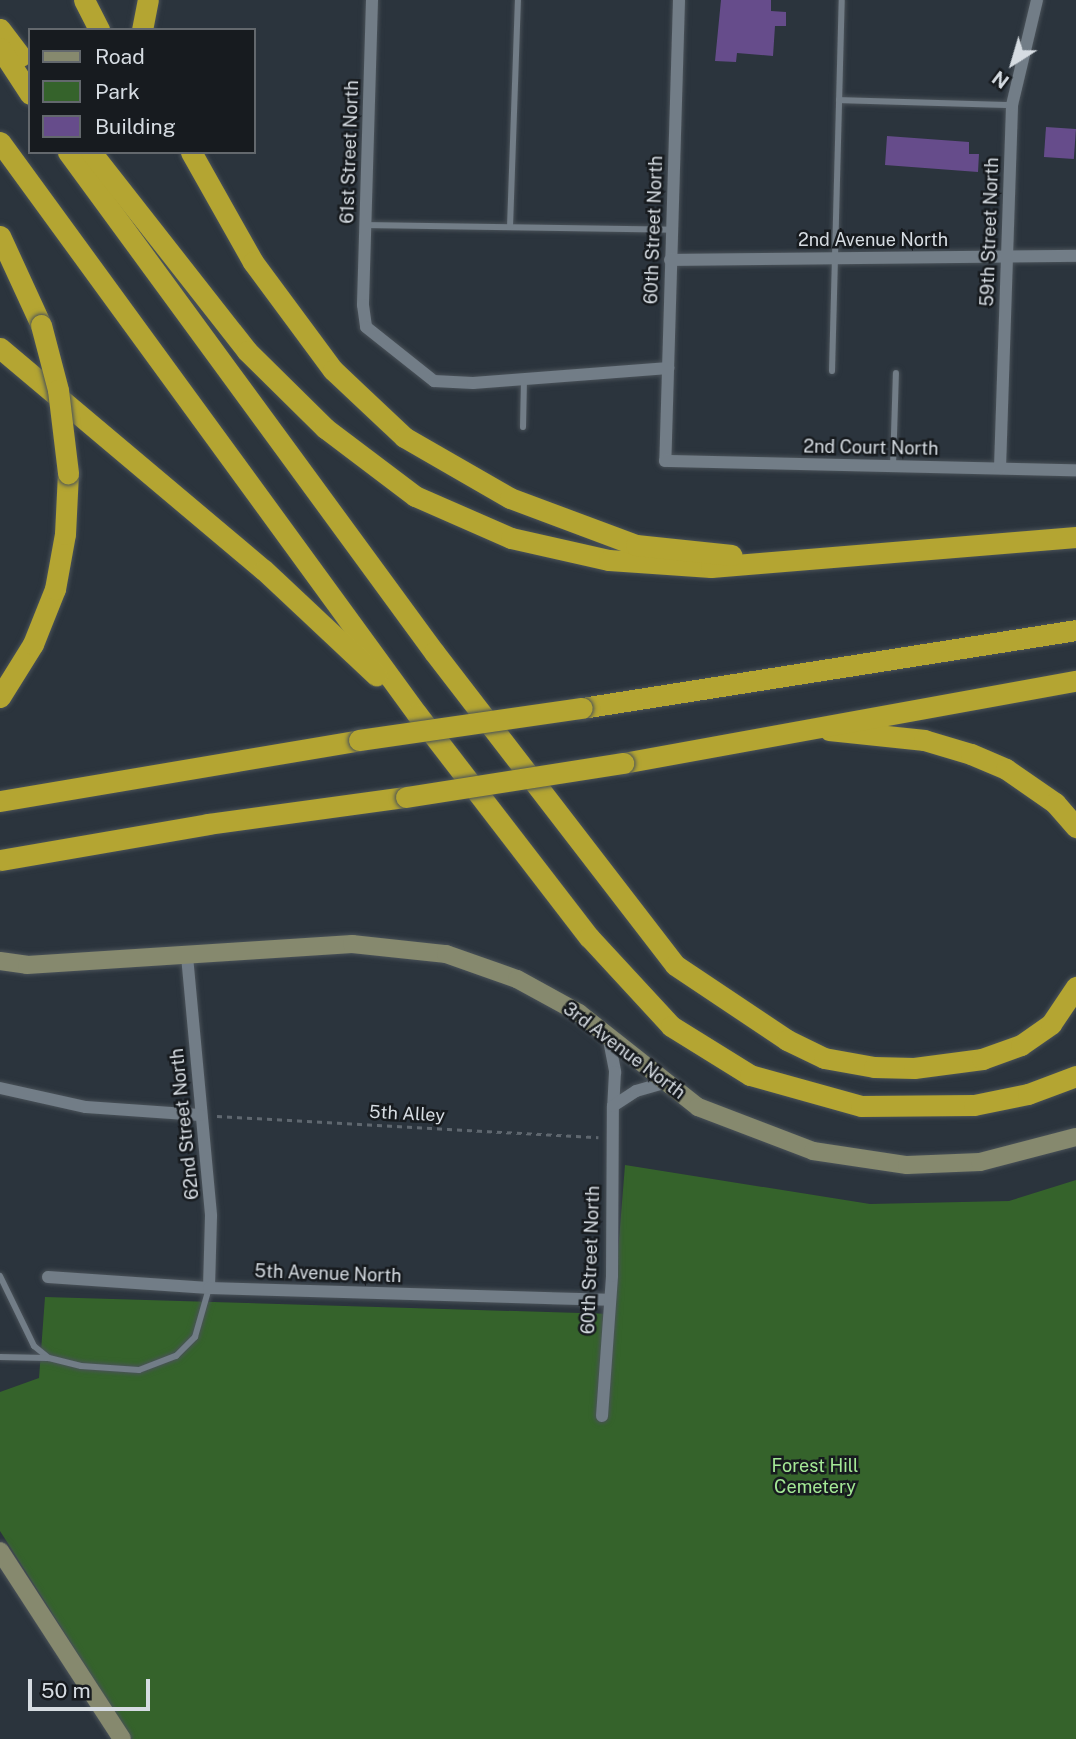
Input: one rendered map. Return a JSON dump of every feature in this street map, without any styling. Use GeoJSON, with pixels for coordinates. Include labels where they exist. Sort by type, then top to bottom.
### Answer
{"type":"FeatureCollection","features":[{"type":"Feature","properties":{"kind":"highway"},"geometry":{"type":"LineString","coordinates":[[84,0],[98,28]]}},
{"type":"Feature","properties":{"kind":"highway"},"geometry":{"type":"LineString","coordinates":[[142,28],[148,0]]}},
{"type":"Feature","properties":{"kind":"highway"},"geometry":{"type":"LineString","coordinates":[[0,29],[28,66]]}},
{"type":"Feature","properties":{"kind":"highway"},"geometry":{"type":"LineString","coordinates":[[0,48],[28,91]]}},
{"type":"Feature","properties":{"kind":"highway"},"geometry":{"type":"LineString","coordinates":[[0,142],[417,714],[632,986],[671,1026],[750,1075],[861,1106],[912,1108],[987,1102],[1028,1094],[1076,1076]]}},
{"type":"Feature","properties":{"kind":"highway"},"geometry":{"type":"LineString","coordinates":[[69,154],[425,641],[676,965],[787,1040],[824,1058],[874,1067],[914,1069],[982,1059],[1021,1045],[1051,1024],[1076,987]]}},
{"type":"Feature","properties":{"kind":"highway"},"geometry":{"type":"LineString","coordinates":[[93,154],[247,351],[325,428],[415,496],[511,538],[609,560],[711,567],[1076,537]]}},
{"type":"Feature","properties":{"kind":"highway"},"geometry":{"type":"LineString","coordinates":[[192,154],[253,262],[332,370],[404,436],[510,498],[636,545],[786,561]]}},
{"type":"Feature","properties":{"kind":"highway"},"geometry":{"type":"LineString","coordinates":[[0,236],[41,325],[63,418],[68,473],[65,534],[52,597],[33,644],[0,697]]}},
{"type":"Feature","properties":{"kind":"highway"},"geometry":{"type":"LineString","coordinates":[[0,348],[264,570],[417,714]]}},
{"type":"Feature","properties":{"kind":"highway"},"geometry":{"type":"LineString","coordinates":[[0,802],[359,740],[582,708],[1076,630]]}},
{"type":"Feature","properties":{"kind":"highway"},"geometry":{"type":"LineString","coordinates":[[0,860],[208,824],[623,763],[803,727],[1076,681]]}},
{"type":"Feature","properties":{"kind":"highway"},"geometry":{"type":"LineString","coordinates":[[803,727],[924,740],[971,754],[1016,775],[1055,803],[1076,827]]}},
{"type":"Feature","properties":{"kind":"street","name":"61st Street North"},"geometry":{"type":"LineString","coordinates":[[372,0],[363,305],[366,327],[434,381],[524,378]]}},
{"type":"Feature","properties":{"kind":"street","name":"60th Street North"},"geometry":{"type":"LineString","coordinates":[[665,461],[680,0]]}},
{"type":"Feature","properties":{"kind":"street","name":"59th Street North"},"geometry":{"type":"LineString","coordinates":[[1000,468],[1012,105],[1037,0]]}},
{"type":"Feature","properties":{"kind":"street","name":"2nd Avenue North"},"geometry":{"type":"LineString","coordinates":[[670,260],[1076,256]]}},
{"type":"Feature","properties":{"kind":"street"},"geometry":{"type":"LineString","coordinates":[[524,378],[668,368]]}},
{"type":"Feature","properties":{"kind":"street","name":"2nd Court North"},"geometry":{"type":"LineString","coordinates":[[665,461],[1076,470]]}},
{"type":"Feature","properties":{"kind":"street","name":"3rd Avenue North"},"geometry":{"type":"LineString","coordinates":[[0,961],[27,965],[352,944],[446,954],[517,979],[579,1013],[609,1040],[698,1107],[791,1145],[880,1162],[980,1162],[1076,1137]]}},
{"type":"Feature","properties":{"kind":"street","name":"62nd Street North"},"geometry":{"type":"LineString","coordinates":[[187,956],[211,1216],[209,1288]]}},
{"type":"Feature","properties":{"kind":"street","name":"60th Street North"},"geometry":{"type":"LineString","coordinates":[[602,1416],[615,1072],[609,1040]]}},
{"type":"Feature","properties":{"kind":"street"},"geometry":{"type":"LineString","coordinates":[[614,1106],[636,1091],[664,1083]]}},
{"type":"Feature","properties":{"kind":"street"},"geometry":{"type":"LineString","coordinates":[[0,1088],[86,1107],[200,1115]]}},
{"type":"Feature","properties":{"kind":"street","name":"5th Avenue North"},"geometry":{"type":"LineString","coordinates":[[48,1276],[209,1288],[608,1300]]}},
{"type":"Feature","properties":{"kind":"street"},"geometry":{"type":"LineString","coordinates":[[0,1551],[122,1739]]}},
{"type":"Feature","properties":{"kind":"lane"},"geometry":{"type":"LineString","coordinates":[[510,227],[518,0]]}},
{"type":"Feature","properties":{"kind":"lane"},"geometry":{"type":"LineString","coordinates":[[832,371],[842,0]]}},
{"type":"Feature","properties":{"kind":"lane"},"geometry":{"type":"LineString","coordinates":[[839,100],[1012,105]]}},
{"type":"Feature","properties":{"kind":"lane"},"geometry":{"type":"LineString","coordinates":[[366,225],[672,230]]}},
{"type":"Feature","properties":{"kind":"lane"},"geometry":{"type":"LineString","coordinates":[[893,466],[896,373]]}},
{"type":"Feature","properties":{"kind":"lane"},"geometry":{"type":"LineString","coordinates":[[523,427],[524,378]]}},
{"type":"Feature","properties":{"kind":"lane"},"geometry":{"type":"LineString","coordinates":[[0,1276],[34,1346],[49,1358]]}},
{"type":"Feature","properties":{"kind":"lane"},"geometry":{"type":"LineString","coordinates":[[0,1357],[49,1358],[81,1366],[139,1370],[176,1356],[195,1336],[209,1288]]}},
{"type":"Feature","properties":{"kind":"path","name":"5th Alley"},"geometry":{"type":"LineString","coordinates":[[200,1115],[612,1137]]}},
{"type":"Feature","properties":{"kind":"green space","name":"Forest Hill Cemetery"},"geometry":{"type":"Polygon","coordinates":[[[625,1165],[870,1204],[1009,1201],[1076,1180],[1076,1739],[132,1739],[0,1531],[0,1392],[39,1378],[45,1297],[613,1314],[625,1165]]]}},
{"type":"Feature","properties":{"kind":"building"},"geometry":{"type":"Polygon","coordinates":[[[721,0],[771,0],[771,11],[786,12],[786,26],[775,26],[773,56],[737,53],[736,62],[715,61],[721,0]]]}},
{"type":"Feature","properties":{"kind":"building"},"geometry":{"type":"Polygon","coordinates":[[[1046,127],[1076,129],[1074,159],[1044,157],[1046,127]]]}},
{"type":"Feature","properties":{"kind":"building"},"geometry":{"type":"Polygon","coordinates":[[[887,136],[969,142],[969,154],[979,154],[978,172],[885,165],[887,136]]]}}]}
